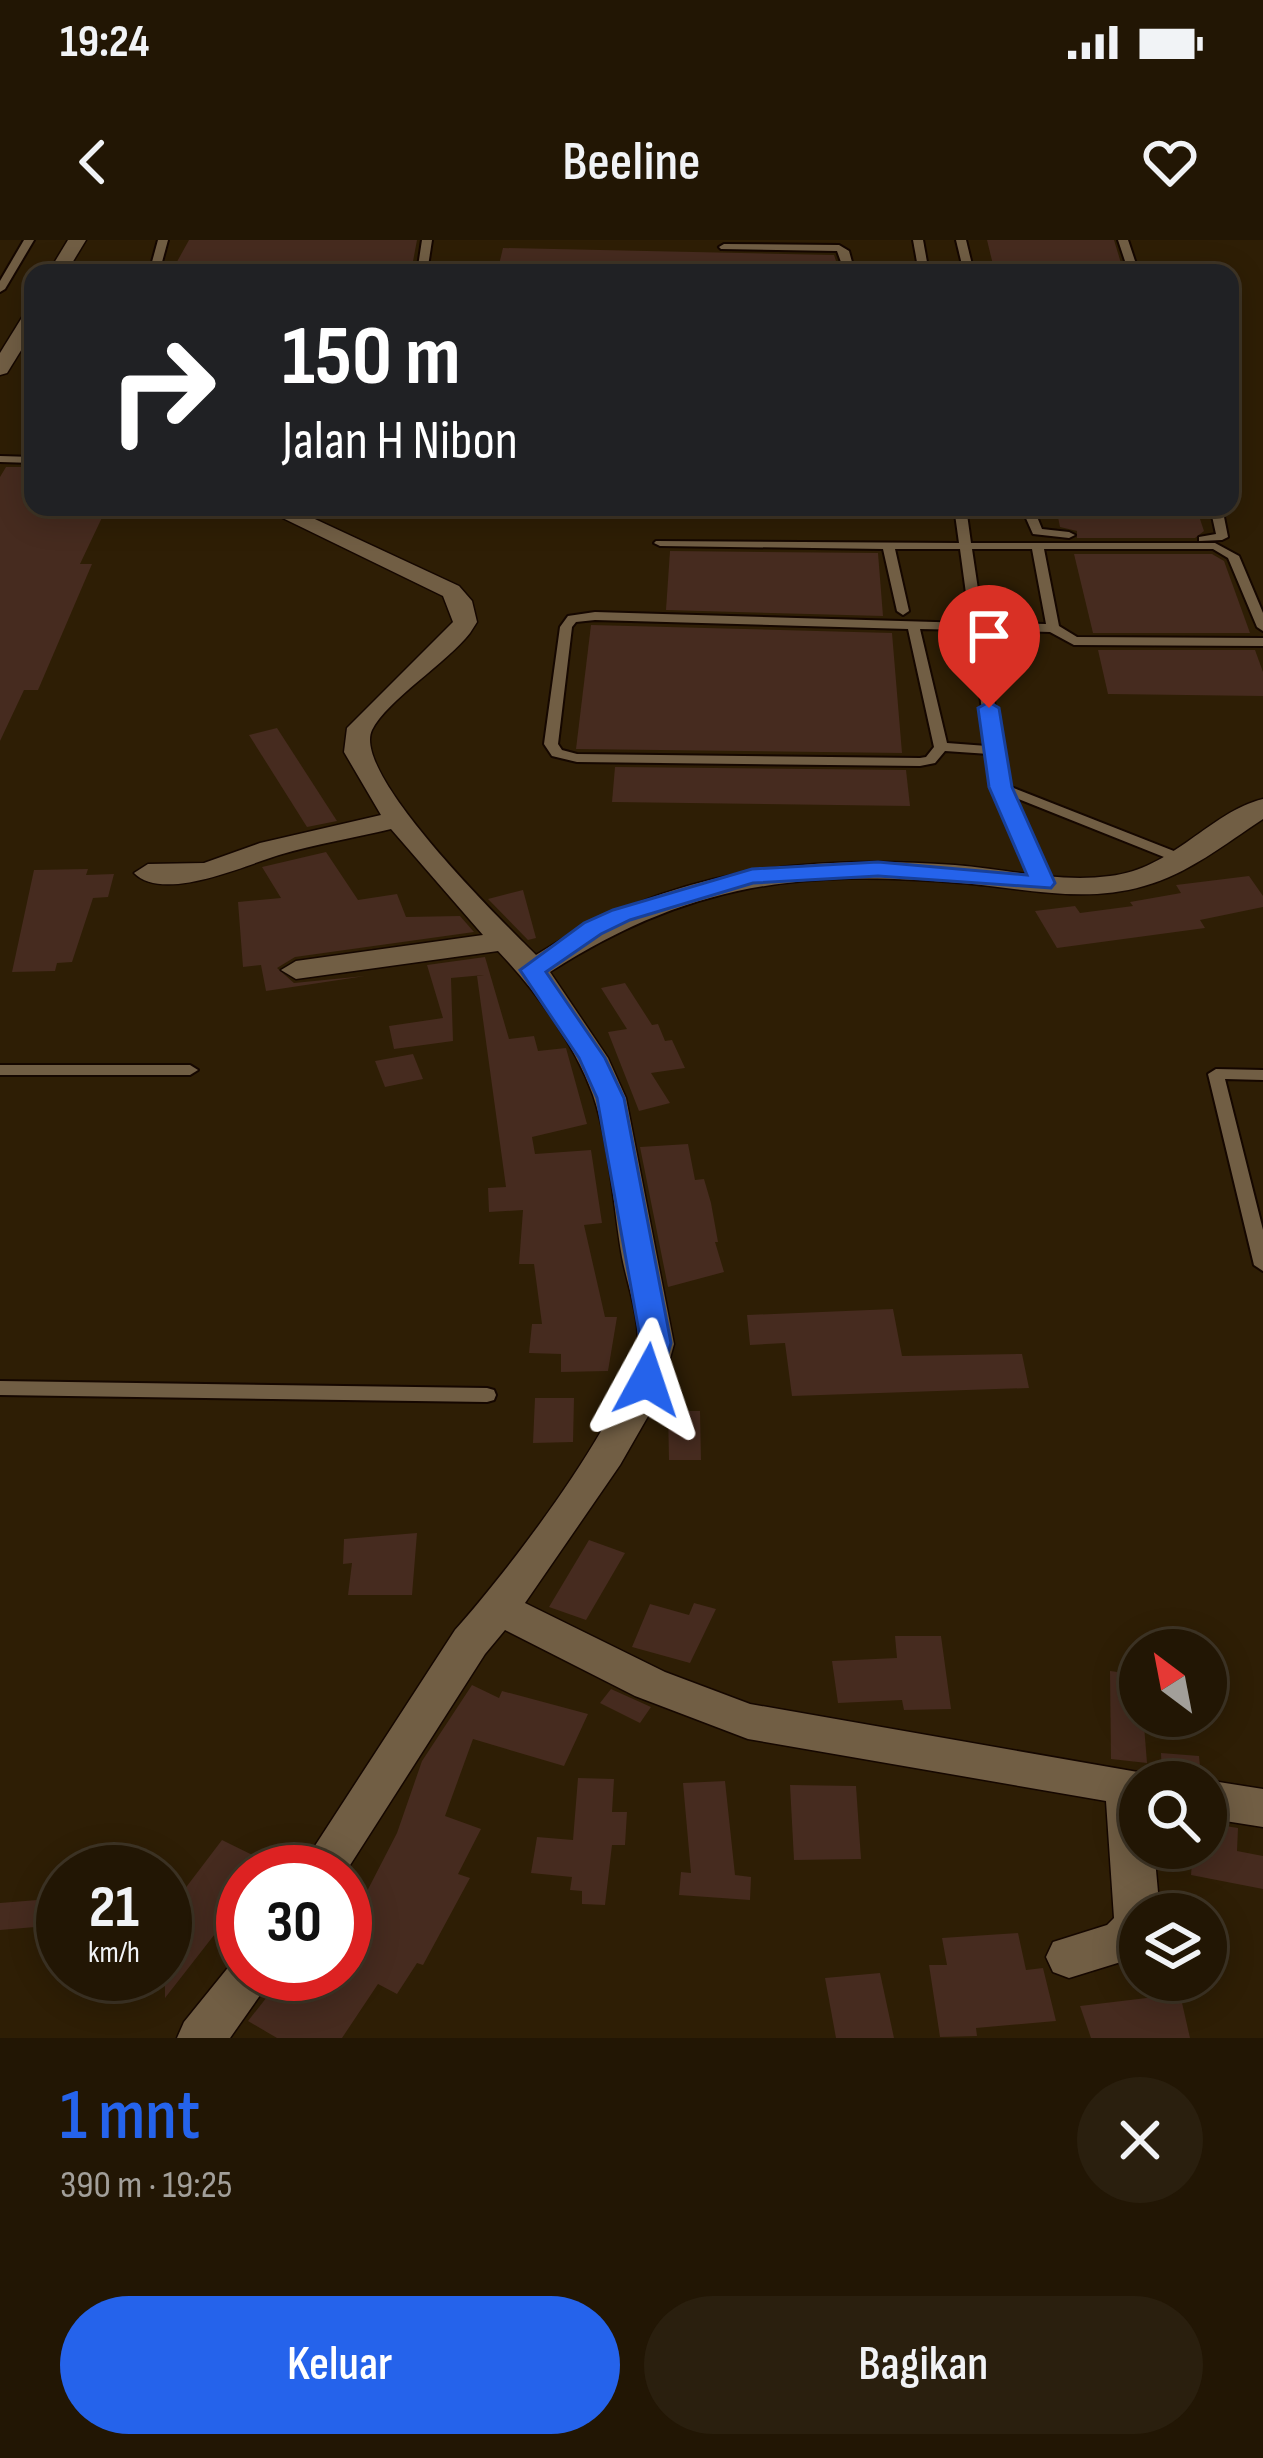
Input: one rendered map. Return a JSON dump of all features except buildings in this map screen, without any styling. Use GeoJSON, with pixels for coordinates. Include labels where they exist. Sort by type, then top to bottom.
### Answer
{"type":"FeatureCollection","features":[{"type":"Feature","properties":{"kind":"street"},"geometry":{"type":"LineString","coordinates":[[0,368],[24,329]]}},
{"type":"Feature","properties":{"kind":"street"},"geometry":{"type":"LineString","coordinates":[[290,516],[451,591],[460,602],[465,622],[458,632],[358,730],[358,758],[398,818],[532,970],[592,1058],[610,1098],[656,1343],[640,1396],[606,1455],[498,1610],[470,1642],[338,1845]]}},
{"type":"Feature","properties":{"kind":"street"},"geometry":{"type":"LineString","coordinates":[[532,970],[592,928],[621,915],[752,876],[878,869],[1115,884],[1154,873],[1263,807]]}},
{"type":"Feature","properties":{"kind":"street"},"geometry":{"type":"LineString","coordinates":[[148,873],[206,872],[270,849],[398,818]]}},
{"type":"Feature","properties":{"kind":"street"},"geometry":{"type":"LineString","coordinates":[[296,970],[505,941]]}},
{"type":"Feature","properties":{"kind":"street"},"geometry":{"type":"LineString","coordinates":[[498,1610],[549,1630],[650,1684],[748,1720],[1119,1784]]}},
{"type":"Feature","properties":{"kind":"street"},"geometry":{"type":"LineString","coordinates":[[1227,1802],[1263,1808]]}},
{"type":"Feature","properties":{"kind":"street"},"geometry":{"type":"LineString","coordinates":[[1069,1958],[1120,1942],[1138,1926],[1136,1869]]}},
{"type":"Feature","properties":{"kind":"street"},"geometry":{"type":"LineString","coordinates":[[201,2038],[230,2001]]}},
{"type":"Feature","properties":{"kind":"lane"},"geometry":{"type":"LineString","coordinates":[[0,289],[29,240]]}},
{"type":"Feature","properties":{"kind":"lane"},"geometry":{"type":"LineString","coordinates":[[724,247],[839,248],[848,264]]}},
{"type":"Feature","properties":{"kind":"lane"},"geometry":{"type":"LineString","coordinates":[[961,516],[1000,787],[1043,883]]}},
{"type":"Feature","properties":{"kind":"lane"},"geometry":{"type":"LineString","coordinates":[[1031,516],[1037,532],[1213,540],[1222,537],[1218,516]]}},
{"type":"Feature","properties":{"kind":"lane"},"geometry":{"type":"LineString","coordinates":[[660,543],[1226,549],[1263,627]]}},
{"type":"Feature","properties":{"kind":"lane"},"geometry":{"type":"LineString","coordinates":[[1036,545],[1053,628]]}},
{"type":"Feature","properties":{"kind":"lane"},"geometry":{"type":"LineString","coordinates":[[888,546],[903,611]]}},
{"type":"Feature","properties":{"kind":"lane"},"geometry":{"type":"LineString","coordinates":[[941,747],[930,760],[920,762],[577,758],[557,753],[551,744],[566,627],[572,619],[980,626],[1053,628],[1074,641],[1263,642]]}},
{"type":"Feature","properties":{"kind":"lane"},"geometry":{"type":"LineString","coordinates":[[913,625],[941,747]]}},
{"type":"Feature","properties":{"kind":"lane"},"geometry":{"type":"LineString","coordinates":[[941,747],[994,749]]}},
{"type":"Feature","properties":{"kind":"lane"},"geometry":{"type":"LineString","coordinates":[[1000,787],[1178,858]]}},
{"type":"Feature","properties":{"kind":"lane"},"geometry":{"type":"LineString","coordinates":[[0,1070],[190,1070]]}},
{"type":"Feature","properties":{"kind":"lane"},"geometry":{"type":"LineString","coordinates":[[1263,1075],[1216,1074],[1263,1264]]}},
{"type":"Feature","properties":{"kind":"lane"},"geometry":{"type":"LineString","coordinates":[[0,1388],[487,1395]]}},
{"type":"Feature","properties":{"kind":"route"},"geometry":{"type":"LineString","coordinates":[[647,1380],[656,1343],[610,1098],[592,1058],[532,970],[592,928],[621,915],[699,888],[752,876],[850,868],[1043,883],[1000,787],[989,708]]}}]}
